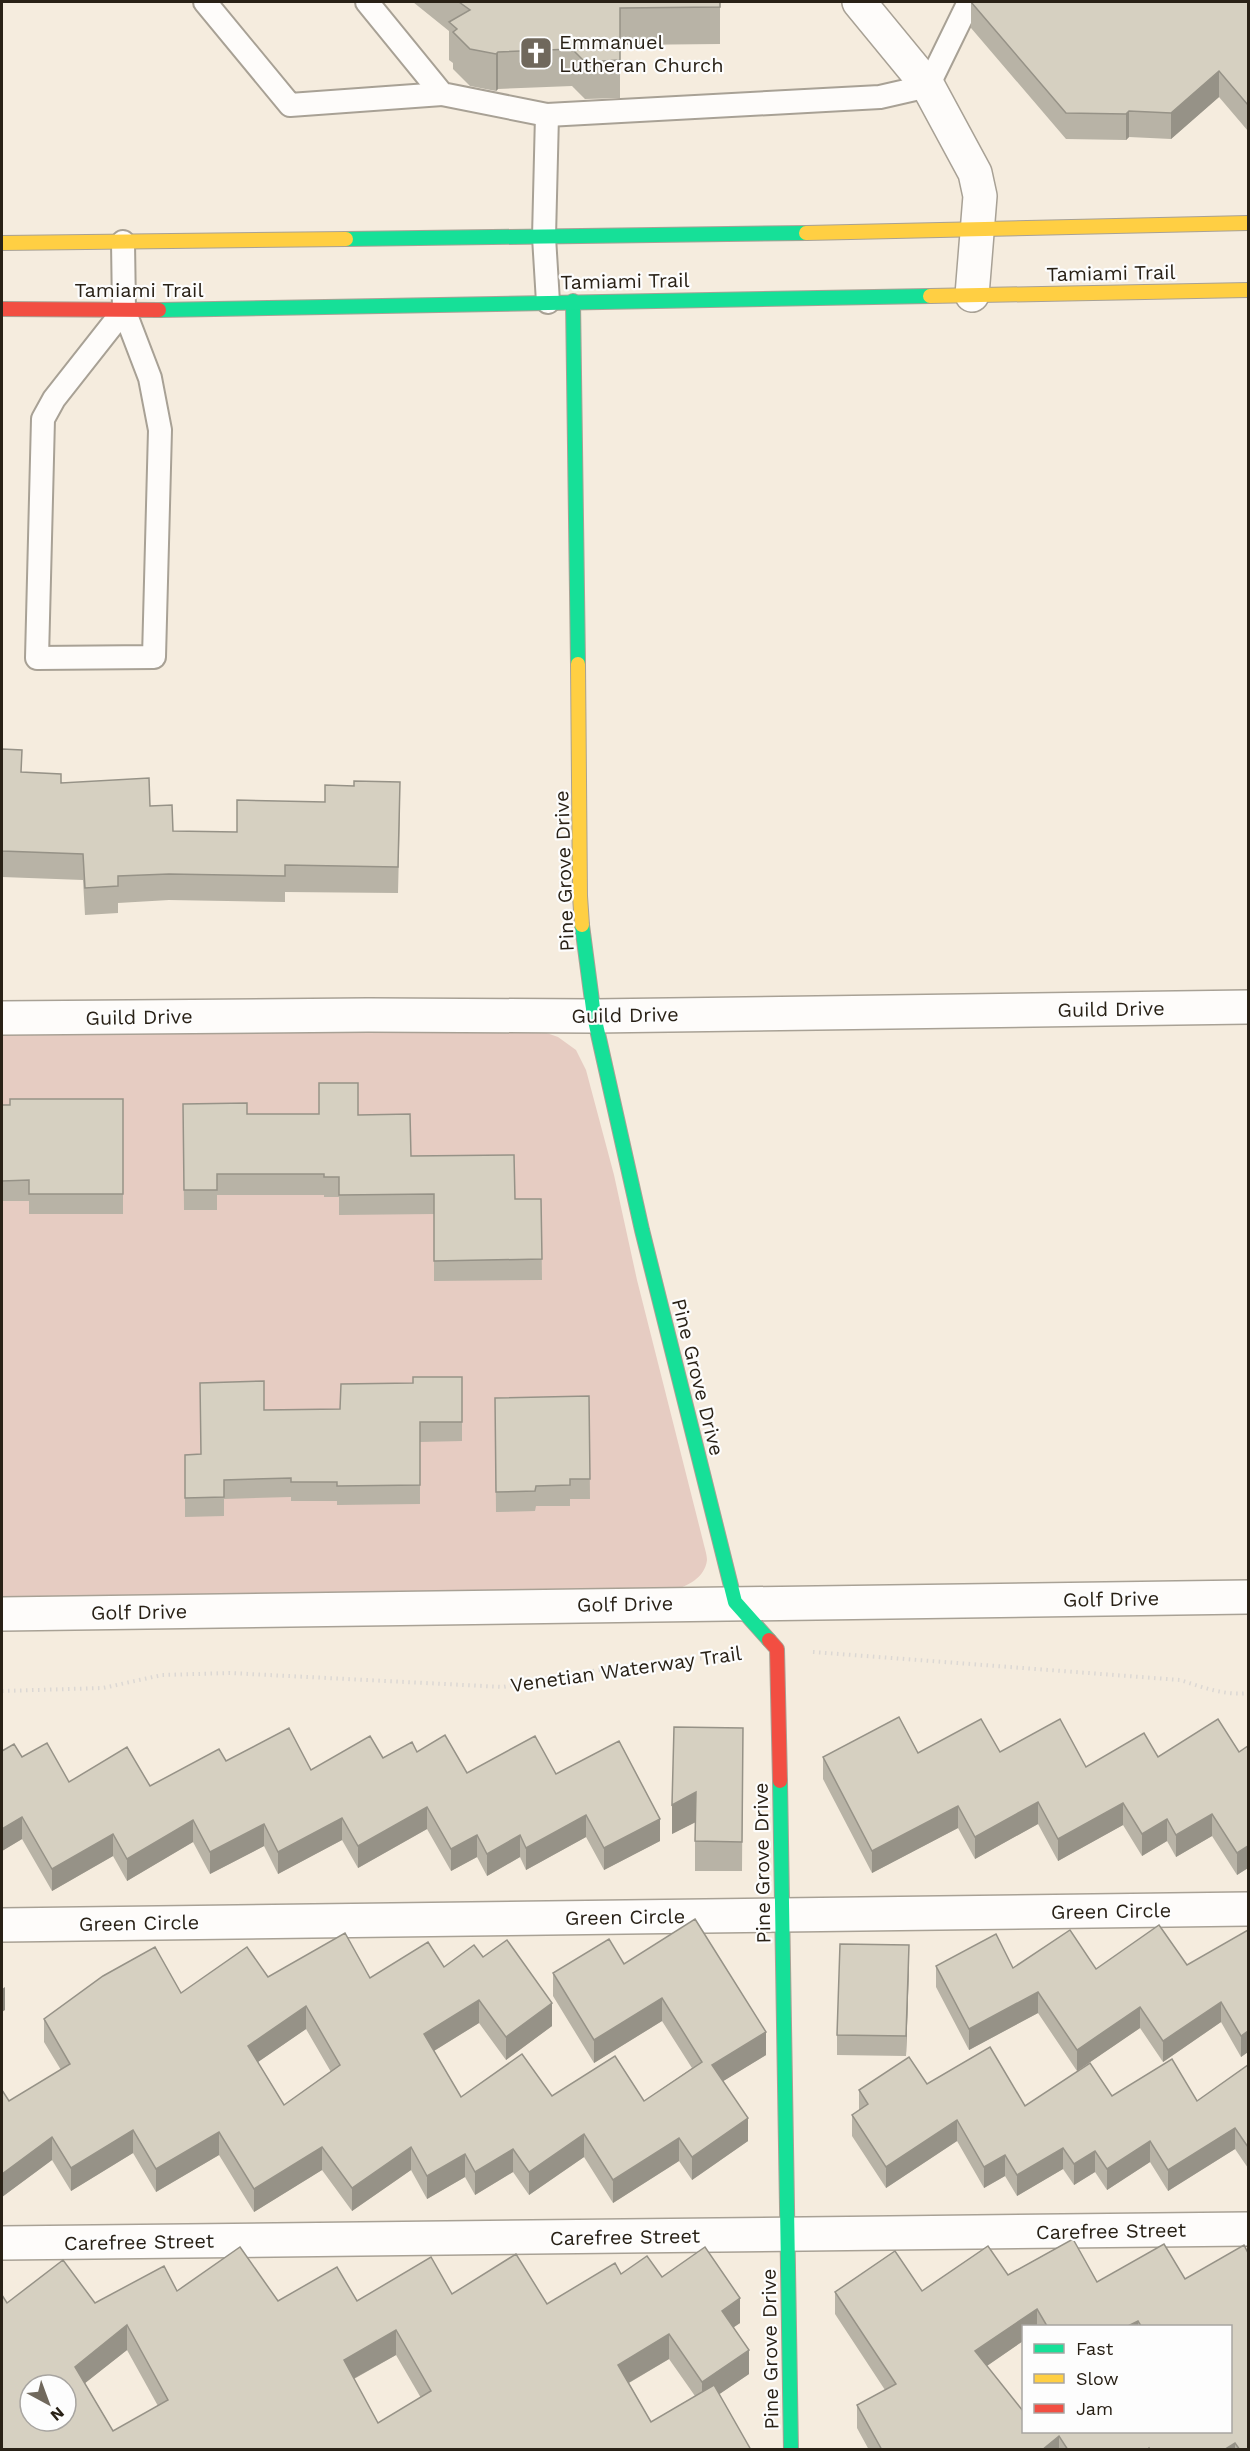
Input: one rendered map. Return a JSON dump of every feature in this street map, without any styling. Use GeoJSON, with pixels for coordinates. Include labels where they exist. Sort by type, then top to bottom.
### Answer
{"type":"FeatureCollection","features":[{"type":"Feature","properties":{"kind":"main road"},"geometry":{"type":"LineString","coordinates":[[2,243],[544,237],[1248,223]]}},
{"type":"Feature","properties":{"kind":"main road","name":"Tamiami Trail"},"geometry":{"type":"LineString","coordinates":[[2,309],[124,310],[1248,290]]}},
{"type":"Feature","properties":{"kind":"main road","name":"Pine Grove Drive"},"geometry":{"type":"LineString","coordinates":[[573,301],[579,560],[580,896],[594,1016],[642,1230],[735,1602],[777,1649],[791,2450]]}},
{"type":"Feature","properties":{"kind":"street"},"geometry":{"type":"LineString","coordinates":[[859,2],[928,86],[975,173],[980,196],[972,295]]}},
{"type":"Feature","properties":{"kind":"street","name":"Guild Drive"},"geometry":{"type":"LineString","coordinates":[[2,1018],[594,1016],[1248,1006]]}},
{"type":"Feature","properties":{"kind":"street","name":"Golf Drive"},"geometry":{"type":"LineString","coordinates":[[2,1614],[735,1602],[1248,1597]]}},
{"type":"Feature","properties":{"kind":"street","name":"Green Circle"},"geometry":{"type":"LineString","coordinates":[[2,1925],[1248,1909]]}},
{"type":"Feature","properties":{"kind":"street","name":"Carefree Street"},"geometry":{"type":"LineString","coordinates":[[2,2243],[1248,2229]]}},
{"type":"Feature","properties":{"kind":"lane"},"geometry":{"type":"LineString","coordinates":[[206,2],[290,105],[442,94],[547,115],[880,97],[928,86],[969,2]]}},
{"type":"Feature","properties":{"kind":"lane"},"geometry":{"type":"LineString","coordinates":[[366,2],[442,94]]}},
{"type":"Feature","properties":{"kind":"lane"},"geometry":{"type":"LineString","coordinates":[[547,115],[544,237],[548,302]]}},
{"type":"Feature","properties":{"kind":"lane"},"geometry":{"type":"LineString","coordinates":[[123,242],[124,310],[150,378],[160,430],[154,657],[37,658],[43,419],[54,399],[124,310]]}},
{"type":"Feature","properties":{"kind":"path","name":"Venetian Waterway Trail"},"geometry":{"type":"LineString","coordinates":[[2,1691],[103,1688],[162,1675],[230,1673],[503,1687],[575,1673],[777,1649],[1180,1680],[1209,1690],[1248,1693]]}},
{"type":"Feature","properties":{"kind":"shaded area"},"geometry":{"type":"Polygon","coordinates":[[[538,1030],[558,1037],[576,1050],[586,1070],[614,1175],[637,1280],[706,1553],[707,1560],[703,1572],[689,1584],[672,1591],[2,1599],[2,1035],[538,1030]]]}},
{"type":"Feature","properties":{"kind":"building"},"geometry":{"type":"Polygon","coordinates":[[[459,2],[720,2],[720,7],[620,8],[620,60],[585,62],[572,49],[498,52],[496,54],[470,49],[453,32],[457,29],[449,22],[470,10],[459,2]]]}},
{"type":"Feature","properties":{"kind":"building"},"geometry":{"type":"Polygon","coordinates":[[[971,2],[1248,2],[1248,105],[1219,71],[1171,113],[1129,111],[1126,114],[1066,113],[971,2]]]}},
{"type":"Feature","properties":{"kind":"building"},"geometry":{"type":"Polygon","coordinates":[[[2,749],[22,750],[21,772],[61,774],[61,783],[149,778],[150,806],[172,805],[173,831],[237,832],[237,800],[325,802],[325,785],[354,786],[354,781],[400,782],[398,867],[285,865],[285,876],[169,874],[118,876],[118,886],[85,888],[83,854],[2,851],[2,749]]]}},
{"type":"Feature","properties":{"kind":"building"},"geometry":{"type":"Polygon","coordinates":[[[319,1083],[358,1083],[358,1115],[410,1114],[411,1156],[514,1155],[515,1199],[541,1199],[542,1259],[434,1261],[434,1194],[339,1195],[339,1177],[324,1177],[324,1174],[217,1174],[217,1190],[184,1190],[183,1104],[247,1103],[247,1114],[319,1114],[319,1083]]]}},
{"type":"Feature","properties":{"kind":"building"},"geometry":{"type":"Polygon","coordinates":[[[10,1099],[123,1099],[123,1194],[29,1194],[29,1180],[2,1181],[2,1105],[10,1105],[10,1099]]]}},
{"type":"Feature","properties":{"kind":"building"},"geometry":{"type":"Polygon","coordinates":[[[413,1377],[462,1377],[462,1422],[420,1422],[420,1485],[337,1486],[337,1482],[291,1482],[291,1478],[224,1480],[224,1497],[185,1498],[185,1455],[201,1454],[200,1383],[264,1381],[264,1410],[340,1409],[341,1384],[413,1383],[413,1377]]]}},
{"type":"Feature","properties":{"kind":"building"},"geometry":{"type":"Polygon","coordinates":[[[589,1396],[590,1479],[570,1479],[570,1485],[536,1486],[535,1491],[496,1492],[495,1398],[589,1396]]]}},
{"type":"Feature","properties":{"kind":"building"},"geometry":{"type":"Polygon","coordinates":[[[899,1717],[918,1753],[981,1719],[1000,1752],[1060,1719],[1086,1767],[1144,1733],[1158,1757],[1218,1719],[1239,1752],[1248,1746],[1248,1846],[1237,1853],[1212,1814],[1176,1835],[1167,1819],[1142,1834],[1123,1803],[1058,1839],[1038,1802],[975,1837],[958,1806],[872,1851],[823,1757],[899,1717]]]}},
{"type":"Feature","properties":{"kind":"building"},"geometry":{"type":"Polygon","coordinates":[[[674,1727],[743,1728],[742,1842],[695,1841],[696,1792],[672,1805],[674,1727]]]}},
{"type":"Feature","properties":{"kind":"building"},"geometry":{"type":"Polygon","coordinates":[[[289,1728],[311,1770],[370,1736],[383,1758],[412,1742],[417,1752],[445,1735],[467,1773],[535,1736],[556,1774],[619,1741],[660,1819],[604,1848],[586,1815],[526,1848],[520,1835],[487,1854],[477,1835],[451,1849],[427,1807],[358,1846],[342,1818],[278,1852],[264,1824],[210,1852],[193,1820],[127,1859],[113,1834],[52,1869],[22,1817],[2,1829],[2,1751],[14,1744],[22,1757],[47,1743],[69,1782],[127,1747],[150,1786],[219,1749],[226,1761],[289,1728]]]}},
{"type":"Feature","properties":{"kind":"building"},"geometry":{"type":"Polygon","coordinates":[[[695,1919],[766,2032],[712,2065],[748,2118],[692,2157],[679,2138],[613,2180],[584,2134],[529,2172],[513,2149],[475,2172],[465,2154],[427,2176],[411,2147],[352,2188],[322,2147],[254,2189],[219,2132],[156,2169],[133,2130],[71,2168],[52,2137],[2,2174],[2,2090],[9,2101],[70,2064],[44,2019],[103,1976],[155,1947],[181,1993],[247,1947],[268,1977],[345,1933],[370,1978],[428,1942],[444,1967],[474,1945],[483,1957],[507,1940],[552,2003],[506,2037],[479,2000],[424,2034],[461,2097],[522,2054],[552,2096],[615,2056],[644,2101],[702,2062],[662,1998],[594,2040],[553,1973],[609,1939],[624,1964],[695,1919]],[[306,2006],[248,2046],[284,2105],[340,2065],[306,2006]]]}},
{"type":"Feature","properties":{"kind":"building"},"geometry":{"type":"Polygon","coordinates":[[[1159,1925],[1187,1965],[1248,1930],[1248,2031],[1241,2036],[1221,2002],[1163,2041],[1140,2007],[1077,2050],[1038,1992],[969,2029],[936,1966],[996,1934],[1013,1968],[1070,1930],[1096,1969],[1159,1925]]]}},
{"type":"Feature","properties":{"kind":"building"},"geometry":{"type":"Polygon","coordinates":[[[840,1944],[909,1945],[906,2036],[837,2035],[840,1944]]]}},
{"type":"Feature","properties":{"kind":"building"},"geometry":{"type":"Polygon","coordinates":[[[990,2047],[1025,2106],[1090,2063],[1112,2096],[1172,2059],[1197,2101],[1248,2065],[1248,2147],[1235,2128],[1168,2170],[1150,2141],[1107,2169],[1095,2151],[1074,2164],[1063,2148],[1017,2175],[1005,2155],[984,2167],[957,2120],[886,2167],[852,2115],[868,2104],[859,2090],[909,2057],[927,2084],[990,2047]]]}},
{"type":"Feature","properties":{"kind":"building"},"geometry":{"type":"Polygon","coordinates":[[[1073,2239],[1097,2282],[1164,2244],[1185,2279],[1244,2245],[1248,2253],[1248,2450],[1240,2450],[1235,2443],[1224,2450],[1150,2450],[1149,2448],[1147,2450],[1068,2450],[1059,2436],[1042,2450],[882,2450],[857,2405],[896,2384],[835,2292],[895,2251],[922,2291],[988,2246],[1008,2275],[1073,2239]]]}},
{"type":"Feature","properties":{"kind":"building"},"geometry":{"type":"Polygon","coordinates":[[[240,2247],[278,2301],[337,2267],[357,2301],[431,2257],[452,2294],[516,2254],[547,2304],[615,2263],[621,2274],[647,2256],[662,2277],[705,2247],[740,2298],[722,2311],[749,2350],[702,2382],[669,2334],[618,2365],[651,2422],[714,2385],[751,2450],[2,2450],[2,2295],[7,2303],[63,2260],[95,2303],[164,2266],[177,2291],[240,2247]],[[127,2325],[75,2367],[113,2431],[168,2400],[127,2325]],[[396,2330],[344,2360],[378,2423],[431,2391],[396,2330]]]}},
{"type":"Feature","properties":{"kind":"traffic: fast"},"geometry":{"type":"LineString","coordinates":[[346,239],[806,233]]}},
{"type":"Feature","properties":{"kind":"traffic: fast"},"geometry":{"type":"LineString","coordinates":[[159,310],[930,296]]}},
{"type":"Feature","properties":{"kind":"traffic: fast"},"geometry":{"type":"LineString","coordinates":[[573,301],[578,664]]}},
{"type":"Feature","properties":{"kind":"traffic: fast"},"geometry":{"type":"LineString","coordinates":[[582,925],[594,1016],[642,1230],[735,1602],[769,1640]]}},
{"type":"Feature","properties":{"kind":"traffic: fast"},"geometry":{"type":"LineString","coordinates":[[780,1781],[791,2450]]}},
{"type":"Feature","properties":{"kind":"traffic: slow"},"geometry":{"type":"LineString","coordinates":[[806,233],[1248,223]]}},
{"type":"Feature","properties":{"kind":"traffic: slow"},"geometry":{"type":"LineString","coordinates":[[2,243],[346,239]]}},
{"type":"Feature","properties":{"kind":"traffic: slow"},"geometry":{"type":"LineString","coordinates":[[930,296],[1248,290]]}},
{"type":"Feature","properties":{"kind":"traffic: slow"},"geometry":{"type":"LineString","coordinates":[[578,664],[582,925]]}},
{"type":"Feature","properties":{"kind":"traffic: jam"},"geometry":{"type":"LineString","coordinates":[[2,309],[159,310]]}},
{"type":"Feature","properties":{"kind":"traffic: jam"},"geometry":{"type":"LineString","coordinates":[[769,1640],[777,1649],[780,1781]]}},
{"type":"Feature","properties":{"kind":"place","name":"Emmanuel Lutheran Church"},"geometry":{"type":"Point","coordinates":[536,53]}}]}
